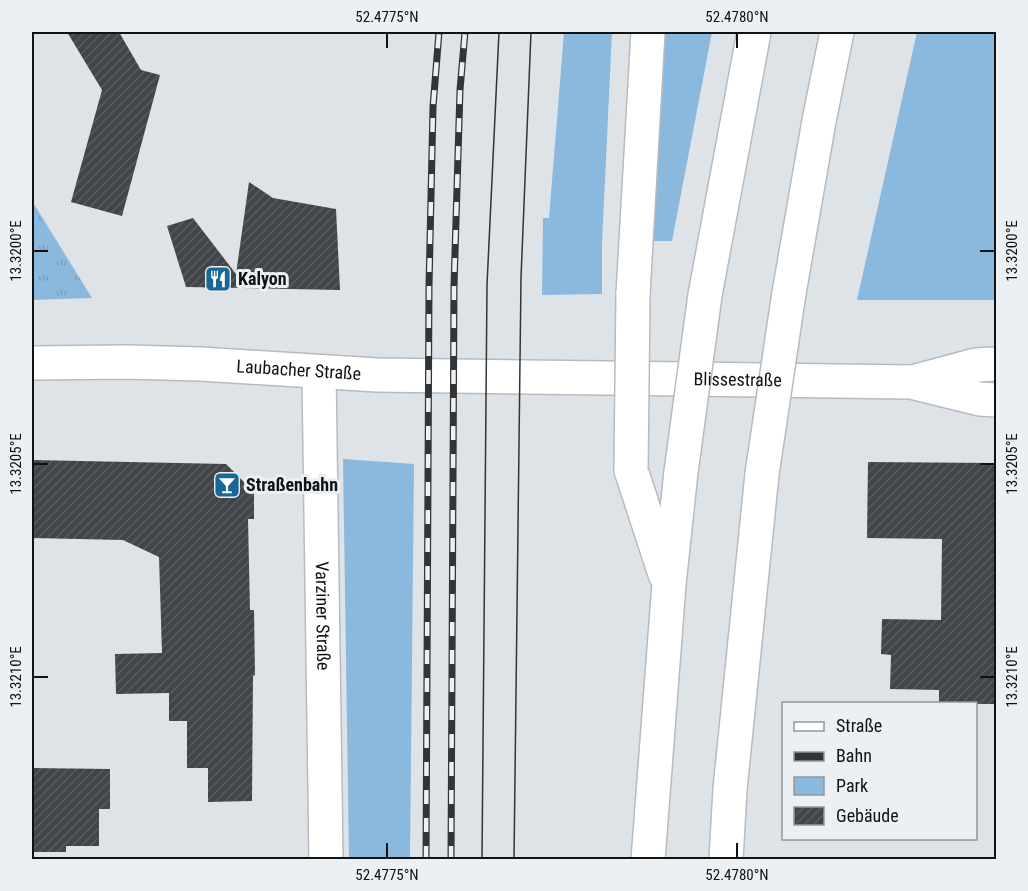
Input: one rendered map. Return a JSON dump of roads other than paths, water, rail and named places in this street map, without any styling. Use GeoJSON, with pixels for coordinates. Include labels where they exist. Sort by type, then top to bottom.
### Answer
{"type":"FeatureCollection","features":[{"type":"Feature","properties":{"kind":"main road"},"geometry":{"type":"LineString","coordinates":[[648,32],[633,294],[631,470],[669,584]]}},
{"type":"Feature","properties":{"kind":"main road"},"geometry":{"type":"LineString","coordinates":[[648,860],[669,584],[681,472],[705,295],[754,32]]}},
{"type":"Feature","properties":{"kind":"main road"},"geometry":{"type":"LineString","coordinates":[[726,860],[730,789],[762,474],[789,293],[837,32]]}},
{"type":"Feature","properties":{"kind":"main road","name":"Laubacher Straße"},"geometry":{"type":"LineString","coordinates":[[32,363],[201,364],[319,373],[566,378]]}},
{"type":"Feature","properties":{"kind":"main road","name":"Blissestraße"},"geometry":{"type":"LineString","coordinates":[[911,382],[976,365],[996,364]]}},
{"type":"Feature","properties":{"kind":"main road","name":"Varziner Straße"},"geometry":{"type":"LineString","coordinates":[[319,373],[326,860]]}},
{"type":"Feature","properties":{"kind":"main road","name":"Blissestraße"},"geometry":{"type":"LineString","coordinates":[[566,378],[911,382],[980,399],[996,400]]}},
{"type":"Feature","properties":{"kind":"tram line"},"geometry":{"type":"LineString","coordinates":[[482,860],[487,285],[499,32]]}},
{"type":"Feature","properties":{"kind":"tram line"},"geometry":{"type":"LineString","coordinates":[[514,860],[521,278],[531,32]]}},
{"type":"Feature","properties":{"kind":"railway"},"geometry":{"type":"LineString","coordinates":[[426,860],[429,286],[433,107],[439,32]]}},
{"type":"Feature","properties":{"kind":"railway"},"geometry":{"type":"LineString","coordinates":[[451,860],[454,286],[460,90],[465,32]]}},
{"type":"Feature","properties":{"kind":"place","name":"Kalyon"},"geometry":{"type":"Point","coordinates":[218,279]}},
{"type":"Feature","properties":{"kind":"place","name":"Straßenbahn"},"geometry":{"type":"Point","coordinates":[227,485]}}]}
